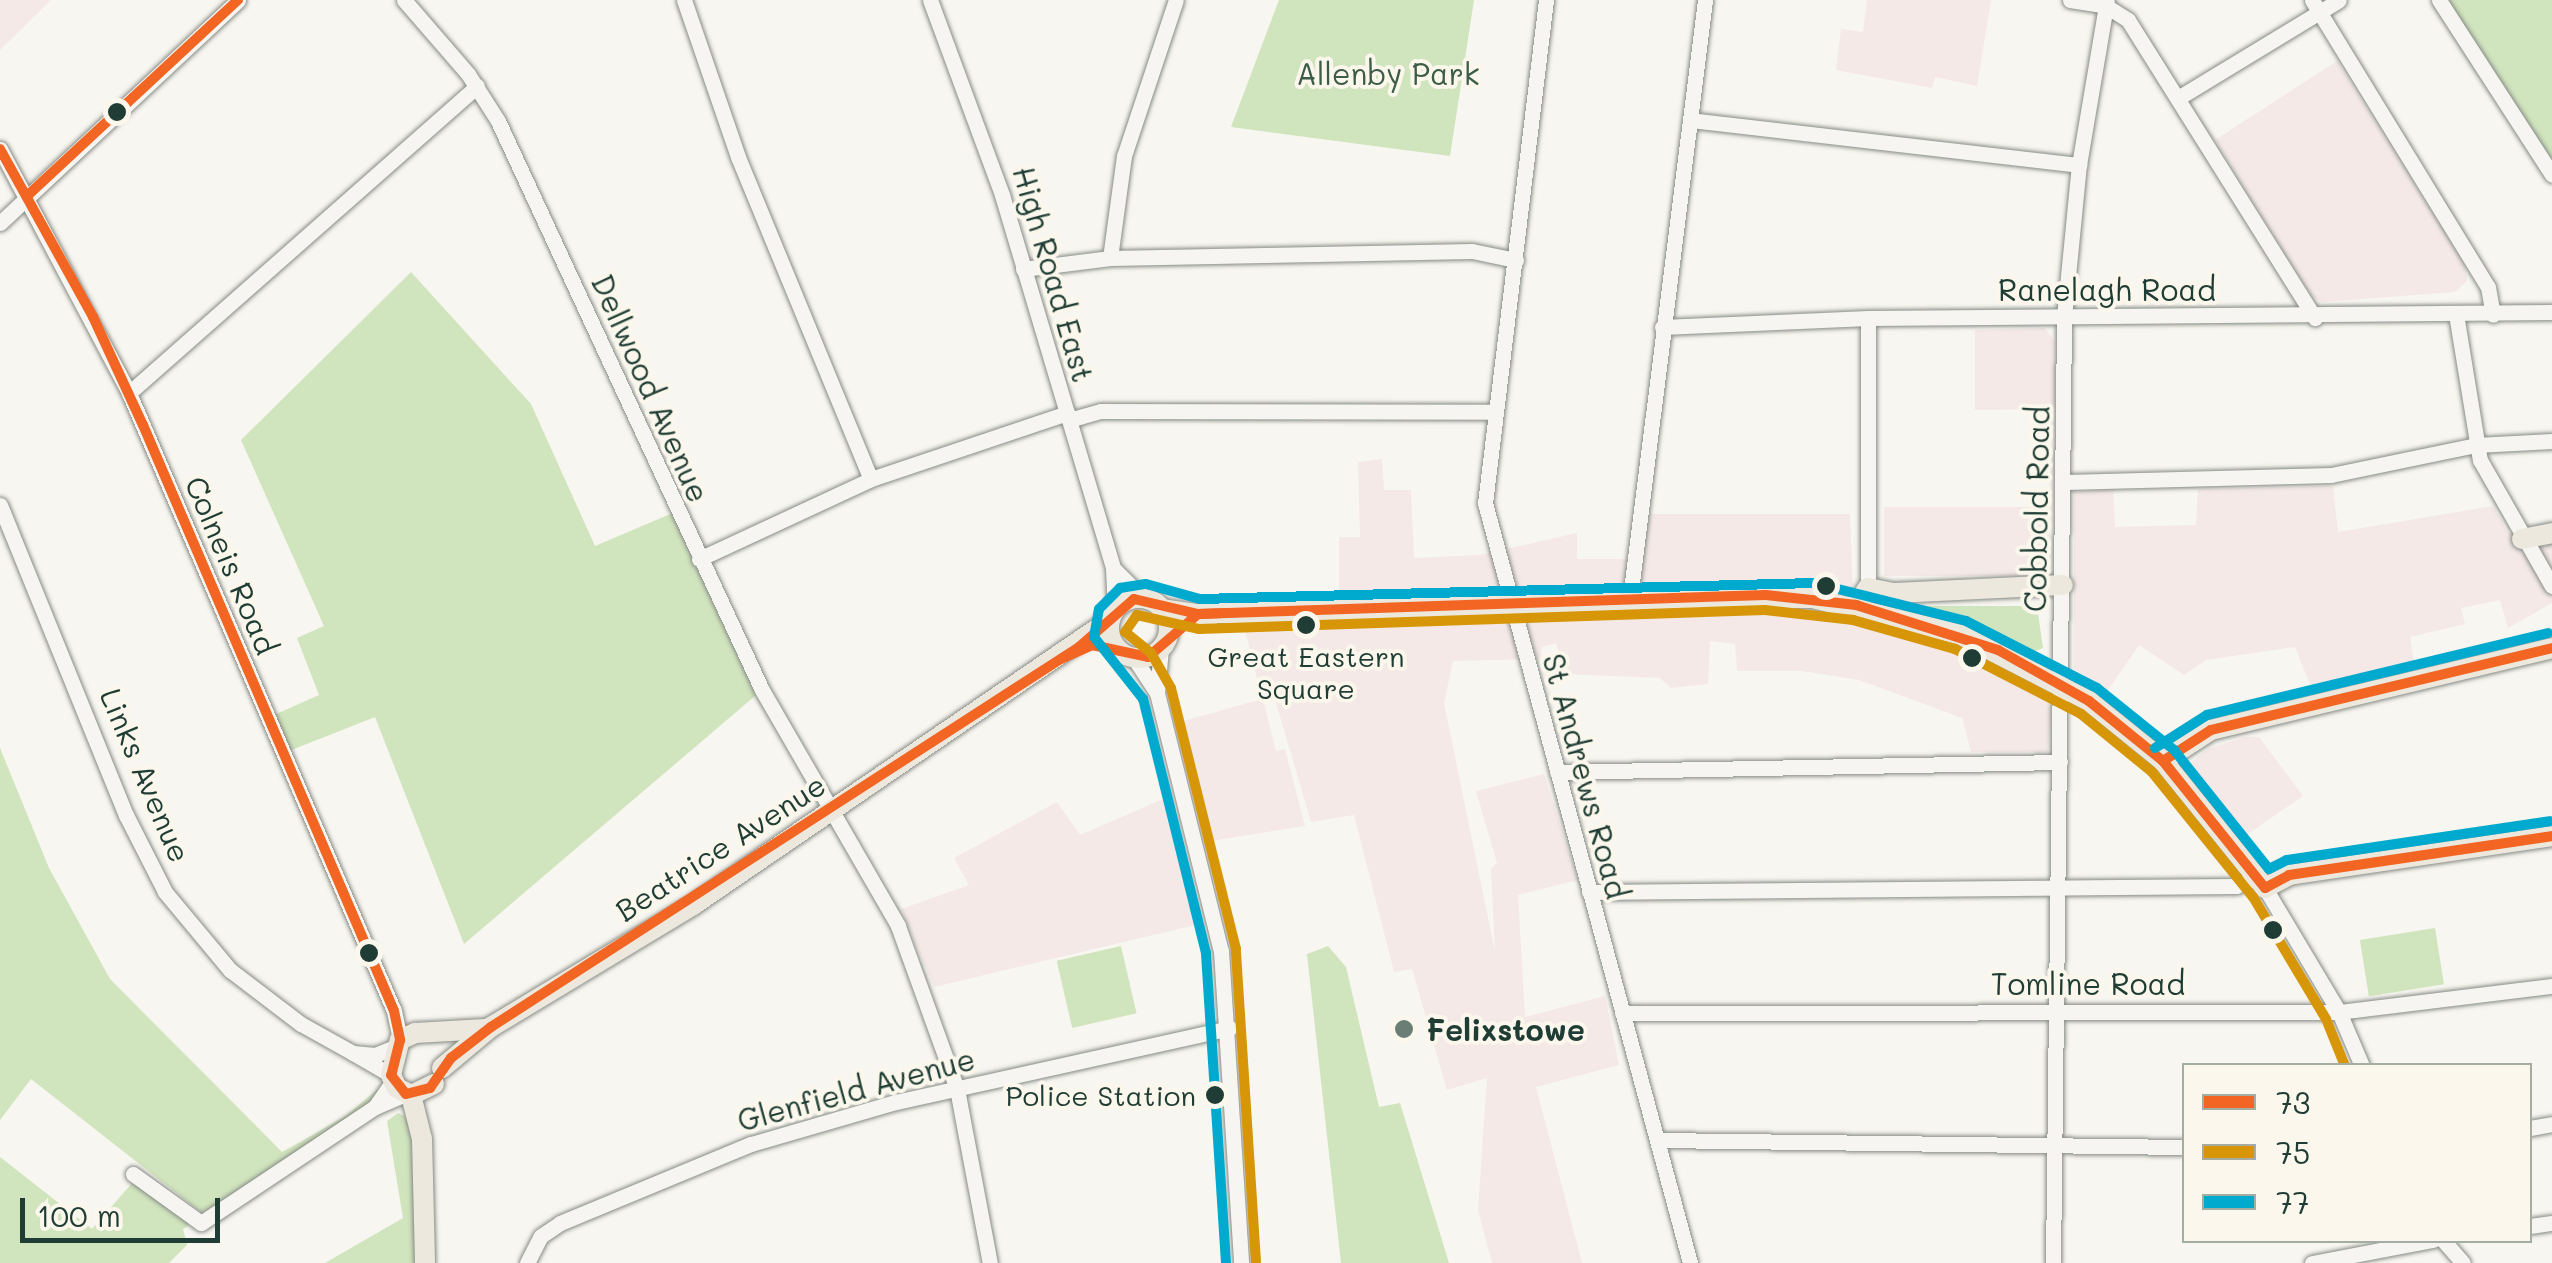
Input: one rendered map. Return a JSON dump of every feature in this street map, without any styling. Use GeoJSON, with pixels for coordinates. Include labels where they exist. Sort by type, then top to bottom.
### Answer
{"type":"FeatureCollection","features":[{"type":"Feature","properties":{"kind":"main road"},"geometry":{"type":"LineString","coordinates":[[2522,539],[2552,533]]}},
{"type":"Feature","properties":{"kind":"main road"},"geometry":{"type":"LineString","coordinates":[[1164,642],[1153,604],[1198,614],[1630,598],[1862,597],[2063,586]]}},
{"type":"Feature","properties":{"kind":"main road"},"geometry":{"type":"LineString","coordinates":[[1862,597],[1961,635],[2062,685],[2163,761],[2261,882],[2552,836]]}},
{"type":"Feature","properties":{"kind":"main road","name":"Beatrice Avenue"},"geometry":{"type":"LineString","coordinates":[[400,1086],[438,1076],[492,1027],[692,905],[1079,647],[1112,616],[1153,604]]}},
{"type":"Feature","properties":{"kind":"main road"},"geometry":{"type":"LineString","coordinates":[[1079,647],[1126,654],[1164,642],[1198,614]]}},
{"type":"Feature","properties":{"kind":"main road"},"geometry":{"type":"LineString","coordinates":[[1112,616],[1126,654]]}},
{"type":"Feature","properties":{"kind":"main road"},"geometry":{"type":"LineString","coordinates":[[2163,761],[2211,730],[2552,648]]}},
{"type":"Feature","properties":{"kind":"main road","name":"Beatrice Avenue"},"geometry":{"type":"LineString","coordinates":[[397,1043],[426,1034],[492,1027]]}},
{"type":"Feature","properties":{"kind":"main road"},"geometry":{"type":"LineString","coordinates":[[425,1263],[422,1139],[441,1048],[426,1034]]}},
{"type":"Feature","properties":{"kind":"main road"},"geometry":{"type":"LineString","coordinates":[[397,1043],[400,1086],[422,1139]]}},
{"type":"Feature","properties":{"kind":"street"},"geometry":{"type":"LineString","coordinates":[[0,223],[238,0]]}},
{"type":"Feature","properties":{"kind":"street","name":"Dellwood Avenue"},"geometry":{"type":"LineString","coordinates":[[404,0],[477,86],[699,558],[830,811],[898,926],[956,1089],[990,1263]]}},
{"type":"Feature","properties":{"kind":"street"},"geometry":{"type":"LineString","coordinates":[[684,0],[716,98],[871,479]]}},
{"type":"Feature","properties":{"kind":"street","name":"High Road East"},"geometry":{"type":"LineString","coordinates":[[930,0],[979,121],[1113,568],[1112,616]]}},
{"type":"Feature","properties":{"kind":"street"},"geometry":{"type":"LineString","coordinates":[[1110,258],[1124,156],[1176,0]]}},
{"type":"Feature","properties":{"kind":"street","name":"St Andrews Road"},"geometry":{"type":"LineString","coordinates":[[1546,0],[1485,503],[1690,1263]]}},
{"type":"Feature","properties":{"kind":"street"},"geometry":{"type":"LineString","coordinates":[[1630,598],[1706,0]]}},
{"type":"Feature","properties":{"kind":"street"},"geometry":{"type":"LineString","coordinates":[[2070,0],[2106,3],[2128,20],[2316,318]]}},
{"type":"Feature","properties":{"kind":"street"},"geometry":{"type":"LineString","coordinates":[[2178,98],[2316,5],[2340,0]]}},
{"type":"Feature","properties":{"kind":"street"},"geometry":{"type":"LineString","coordinates":[[2439,0],[2552,175]]}},
{"type":"Feature","properties":{"kind":"street","name":"Cobbold Road"},"geometry":{"type":"LineString","coordinates":[[2053,1263],[2064,317],[2079,164],[2106,3]]}},
{"type":"Feature","properties":{"kind":"street"},"geometry":{"type":"LineString","coordinates":[[2316,5],[2488,286],[2493,315]]}},
{"type":"Feature","properties":{"kind":"street"},"geometry":{"type":"LineString","coordinates":[[128,393],[477,86]]}},
{"type":"Feature","properties":{"kind":"street"},"geometry":{"type":"LineString","coordinates":[[1690,120],[2079,164]]}},
{"type":"Feature","properties":{"kind":"street","name":"Colneis Road"},"geometry":{"type":"LineString","coordinates":[[0,150],[128,393],[394,1011],[397,1043]]}},
{"type":"Feature","properties":{"kind":"street"},"geometry":{"type":"LineString","coordinates":[[1023,269],[1110,258],[1472,251],[1516,260]]}},
{"type":"Feature","properties":{"kind":"street","name":"Ranelagh Road"},"geometry":{"type":"LineString","coordinates":[[1662,327],[1868,318],[2316,318],[2552,312]]}},
{"type":"Feature","properties":{"kind":"street"},"geometry":{"type":"LineString","coordinates":[[2456,314],[2476,444],[2522,539],[2552,586]]}},
{"type":"Feature","properties":{"kind":"street"},"geometry":{"type":"LineString","coordinates":[[1862,597],[1868,318]]}},
{"type":"Feature","properties":{"kind":"street"},"geometry":{"type":"LineString","coordinates":[[699,558],[871,479],[1068,417],[1101,412],[1494,412]]}},
{"type":"Feature","properties":{"kind":"street"},"geometry":{"type":"LineString","coordinates":[[2065,482],[2331,475],[2476,444],[2552,441]]}},
{"type":"Feature","properties":{"kind":"street","name":"Links Avenue"},"geometry":{"type":"LineString","coordinates":[[0,505],[126,814],[165,892],[230,970],[300,1024],[354,1052],[400,1086]]}},
{"type":"Feature","properties":{"kind":"street","name":"High Road East"},"geometry":{"type":"LineString","coordinates":[[1113,568],[1153,604]]}},
{"type":"Feature","properties":{"kind":"street"},"geometry":{"type":"LineString","coordinates":[[1164,642],[1157,693],[1222,951],[1230,1028],[1241,1263]]}},
{"type":"Feature","properties":{"kind":"street"},"geometry":{"type":"LineString","coordinates":[[1126,654],[1157,693]]}},
{"type":"Feature","properties":{"kind":"street"},"geometry":{"type":"LineString","coordinates":[[1556,772],[2060,762]]}},
{"type":"Feature","properties":{"kind":"street"},"geometry":{"type":"LineString","coordinates":[[1589,892],[2236,886],[2261,882],[2339,1012],[2361,1063]]}},
{"type":"Feature","properties":{"kind":"street","name":"Tomline Road"},"geometry":{"type":"LineString","coordinates":[[1622,1014],[2057,1009],[2339,1012],[2552,986]]}},
{"type":"Feature","properties":{"kind":"street","name":"Colneis Road"},"geometry":{"type":"LineString","coordinates":[[394,1011],[426,1034]]}},
{"type":"Feature","properties":{"kind":"street","name":"Glenfield Avenue"},"geometry":{"type":"LineString","coordinates":[[528,1263],[544,1232],[605,1202],[751,1144],[956,1089],[1230,1028]]}},
{"type":"Feature","properties":{"kind":"street"},"geometry":{"type":"LineString","coordinates":[[354,1052],[375,1055],[397,1043]]}},
{"type":"Feature","properties":{"kind":"street"},"geometry":{"type":"LineString","coordinates":[[134,1174],[202,1224],[376,1107],[400,1086]]}},
{"type":"Feature","properties":{"kind":"street"},"geometry":{"type":"LineString","coordinates":[[1657,1140],[2182,1147]]}},
{"type":"Feature","properties":{"kind":"street"},"geometry":{"type":"LineString","coordinates":[[2312,1263],[2417,1243]]}},
{"type":"Feature","properties":{"kind":"shaded area"},"geometry":{"type":"Polygon","coordinates":[[[0,0],[51,0],[0,50],[0,0]]]}},
{"type":"Feature","properties":{"kind":"shaded area"},"geometry":{"type":"Polygon","coordinates":[[[1867,0],[1991,0],[1977,86],[1935,77],[1932,88],[1836,70],[1841,29],[1863,32],[1867,0]]]}},
{"type":"Feature","properties":{"kind":"shaded area"},"geometry":{"type":"Polygon","coordinates":[[[2337,61],[2465,265],[2467,281],[2455,292],[2322,302],[2311,296],[2215,140],[2337,61]]]}},
{"type":"Feature","properties":{"kind":"shaded area"},"geometry":{"type":"Polygon","coordinates":[[[2045,328],[2055,342],[2055,409],[1975,410],[1975,330],[2045,328]]]}},
{"type":"Feature","properties":{"kind":"shaded area"},"geometry":{"type":"Polygon","coordinates":[[[1382,459],[1384,490],[1411,490],[1414,558],[1479,555],[1577,533],[1577,559],[1640,559],[1646,514],[1850,514],[1854,622],[1937,644],[2052,697],[2048,752],[1971,752],[1962,718],[1859,680],[1802,671],[1737,671],[1735,644],[1710,641],[1708,684],[1671,688],[1660,678],[1564,674],[1556,643],[1542,647],[1540,659],[1453,661],[1444,703],[1495,952],[1491,869],[1497,863],[1476,791],[1544,774],[1578,880],[1518,895],[1525,1017],[1605,996],[1619,1065],[1536,1087],[1582,1263],[1492,1263],[1478,1210],[1487,1078],[1447,1090],[1412,969],[1394,972],[1354,815],[1311,822],[1274,696],[1263,700],[1276,751],[1285,749],[1305,826],[1211,841],[1180,722],[1262,699],[1245,630],[1339,628],[1339,537],[1360,537],[1358,462],[1382,459]]]}},
{"type":"Feature","properties":{"kind":"shaded area"},"geometry":{"type":"Polygon","coordinates":[[[2333,486],[2338,532],[2493,506],[2508,533],[2552,525],[2552,603],[2508,628],[2500,600],[2461,608],[2465,624],[2410,637],[2414,662],[2311,687],[2295,647],[2206,660],[2184,675],[2139,645],[2108,690],[2074,670],[2074,492],[2113,489],[2115,527],[2196,525],[2198,489],[2333,486]]]}},
{"type":"Feature","properties":{"kind":"shaded area"},"geometry":{"type":"Polygon","coordinates":[[[1884,507],[2050,507],[2050,576],[1884,576],[1884,507]]]}},
{"type":"Feature","properties":{"kind":"shaded area"},"geometry":{"type":"Polygon","coordinates":[[[2259,737],[2303,796],[2239,840],[2181,771],[2208,749],[2259,737]]]}},
{"type":"Feature","properties":{"kind":"shaded area"},"geometry":{"type":"Polygon","coordinates":[[[1170,796],[1200,924],[934,987],[901,909],[969,885],[954,858],[1057,802],[1080,835],[1170,796]]]}},
{"type":"Feature","properties":{"kind":"green space","name":"Allenby Park"},"geometry":{"type":"Polygon","coordinates":[[[1279,0],[1474,0],[1450,156],[1231,127],[1279,0]]]}},
{"type":"Feature","properties":{"kind":"green space"},"geometry":{"type":"Polygon","coordinates":[[[2444,0],[2552,0],[2552,167],[2444,0]]]}},
{"type":"Feature","properties":{"kind":"green space"},"geometry":{"type":"Polygon","coordinates":[[[411,272],[531,404],[595,546],[675,512],[762,690],[464,944],[375,717],[289,751],[274,715],[319,695],[297,638],[324,626],[241,440],[411,272]]]}},
{"type":"Feature","properties":{"kind":"green space"},"geometry":{"type":"Polygon","coordinates":[[[1910,606],[2037,606],[2043,648],[2033,652],[1960,619],[1910,606]]]}},
{"type":"Feature","properties":{"kind":"green space"},"geometry":{"type":"Polygon","coordinates":[[[0,748],[49,868],[110,979],[282,1152],[344,1117],[378,1089],[381,1099],[202,1213],[31,1079],[0,1120],[0,748]]]}},
{"type":"Feature","properties":{"kind":"green space"},"geometry":{"type":"Polygon","coordinates":[[[2435,928],[2444,984],[2369,996],[2360,940],[2435,928]]]}},
{"type":"Feature","properties":{"kind":"green space"},"geometry":{"type":"Polygon","coordinates":[[[1121,946],[1137,1013],[1072,1028],[1057,961],[1121,946]]]}},
{"type":"Feature","properties":{"kind":"green space"},"geometry":{"type":"Polygon","coordinates":[[[1328,946],[1346,967],[1379,1107],[1400,1103],[1449,1263],[1341,1263],[1307,954],[1328,946]]]}},
{"type":"Feature","properties":{"kind":"green space"},"geometry":{"type":"Polygon","coordinates":[[[398,1113],[411,1119],[414,1134],[415,1263],[325,1263],[403,1218],[387,1121],[398,1113]]]}},
{"type":"Feature","properties":{"kind":"green space"},"geometry":{"type":"Polygon","coordinates":[[[0,1157],[92,1229],[133,1182],[192,1223],[183,1229],[187,1245],[169,1263],[0,1263],[0,1157]]]}},
{"type":"Feature","properties":{"kind":"transit line","name":"73"},"geometry":{"type":"LineString","coordinates":[[27,196],[238,0]]}},
{"type":"Feature","properties":{"kind":"transit line","name":"73"},"geometry":{"type":"LineString","coordinates":[[0,149],[93,317],[143,425],[394,1011],[400,1040],[391,1075],[406,1094],[430,1088],[451,1058],[491,1027],[1079,647],[1134,599],[1198,614],[1766,595],[1856,605],[1998,650],[2089,701],[2163,761],[2265,888],[2289,875],[2552,836]]}},
{"type":"Feature","properties":{"kind":"transit line","name":"77"},"geometry":{"type":"LineString","coordinates":[[1226,1263],[1206,953],[1143,699],[1094,637],[1099,609],[1120,588],[1146,584],[1200,599],[1814,583],[1966,621],[2097,688],[2174,750],[2269,869],[2287,860],[2550,821]]}},
{"type":"Feature","properties":{"kind":"transit line","name":"75"},"geometry":{"type":"LineString","coordinates":[[1256,1262],[1236,949],[1171,688],[1151,653],[1125,632],[1137,615],[1199,629],[1765,610],[1853,620],[1955,649],[2081,714],[2152,772],[2253,897],[2326,1019],[2344,1063]]}},
{"type":"Feature","properties":{"kind":"transit line","name":"73"},"geometry":{"type":"LineString","coordinates":[[1061,659],[1092,645],[1148,657],[1198,614],[1223,613]]}},
{"type":"Feature","properties":{"kind":"transit line","name":"77"},"geometry":{"type":"LineString","coordinates":[[2155,748],[2207,715],[2548,633]]}},
{"type":"Feature","properties":{"kind":"transit line","name":"73"},"geometry":{"type":"LineString","coordinates":[[2163,761],[2211,730],[2552,648]]}},
{"type":"Feature","properties":{"kind":"place","name":"Great Eastern Square"},"geometry":{"type":"Point","coordinates":[1306,625]}},
{"type":"Feature","properties":{"kind":"place","name":"Felixstowe"},"geometry":{"type":"Point","coordinates":[1404,1029]}},
{"type":"Feature","properties":{"kind":"place","name":"Police Station"},"geometry":{"type":"Point","coordinates":[1215,1095]}}]}
